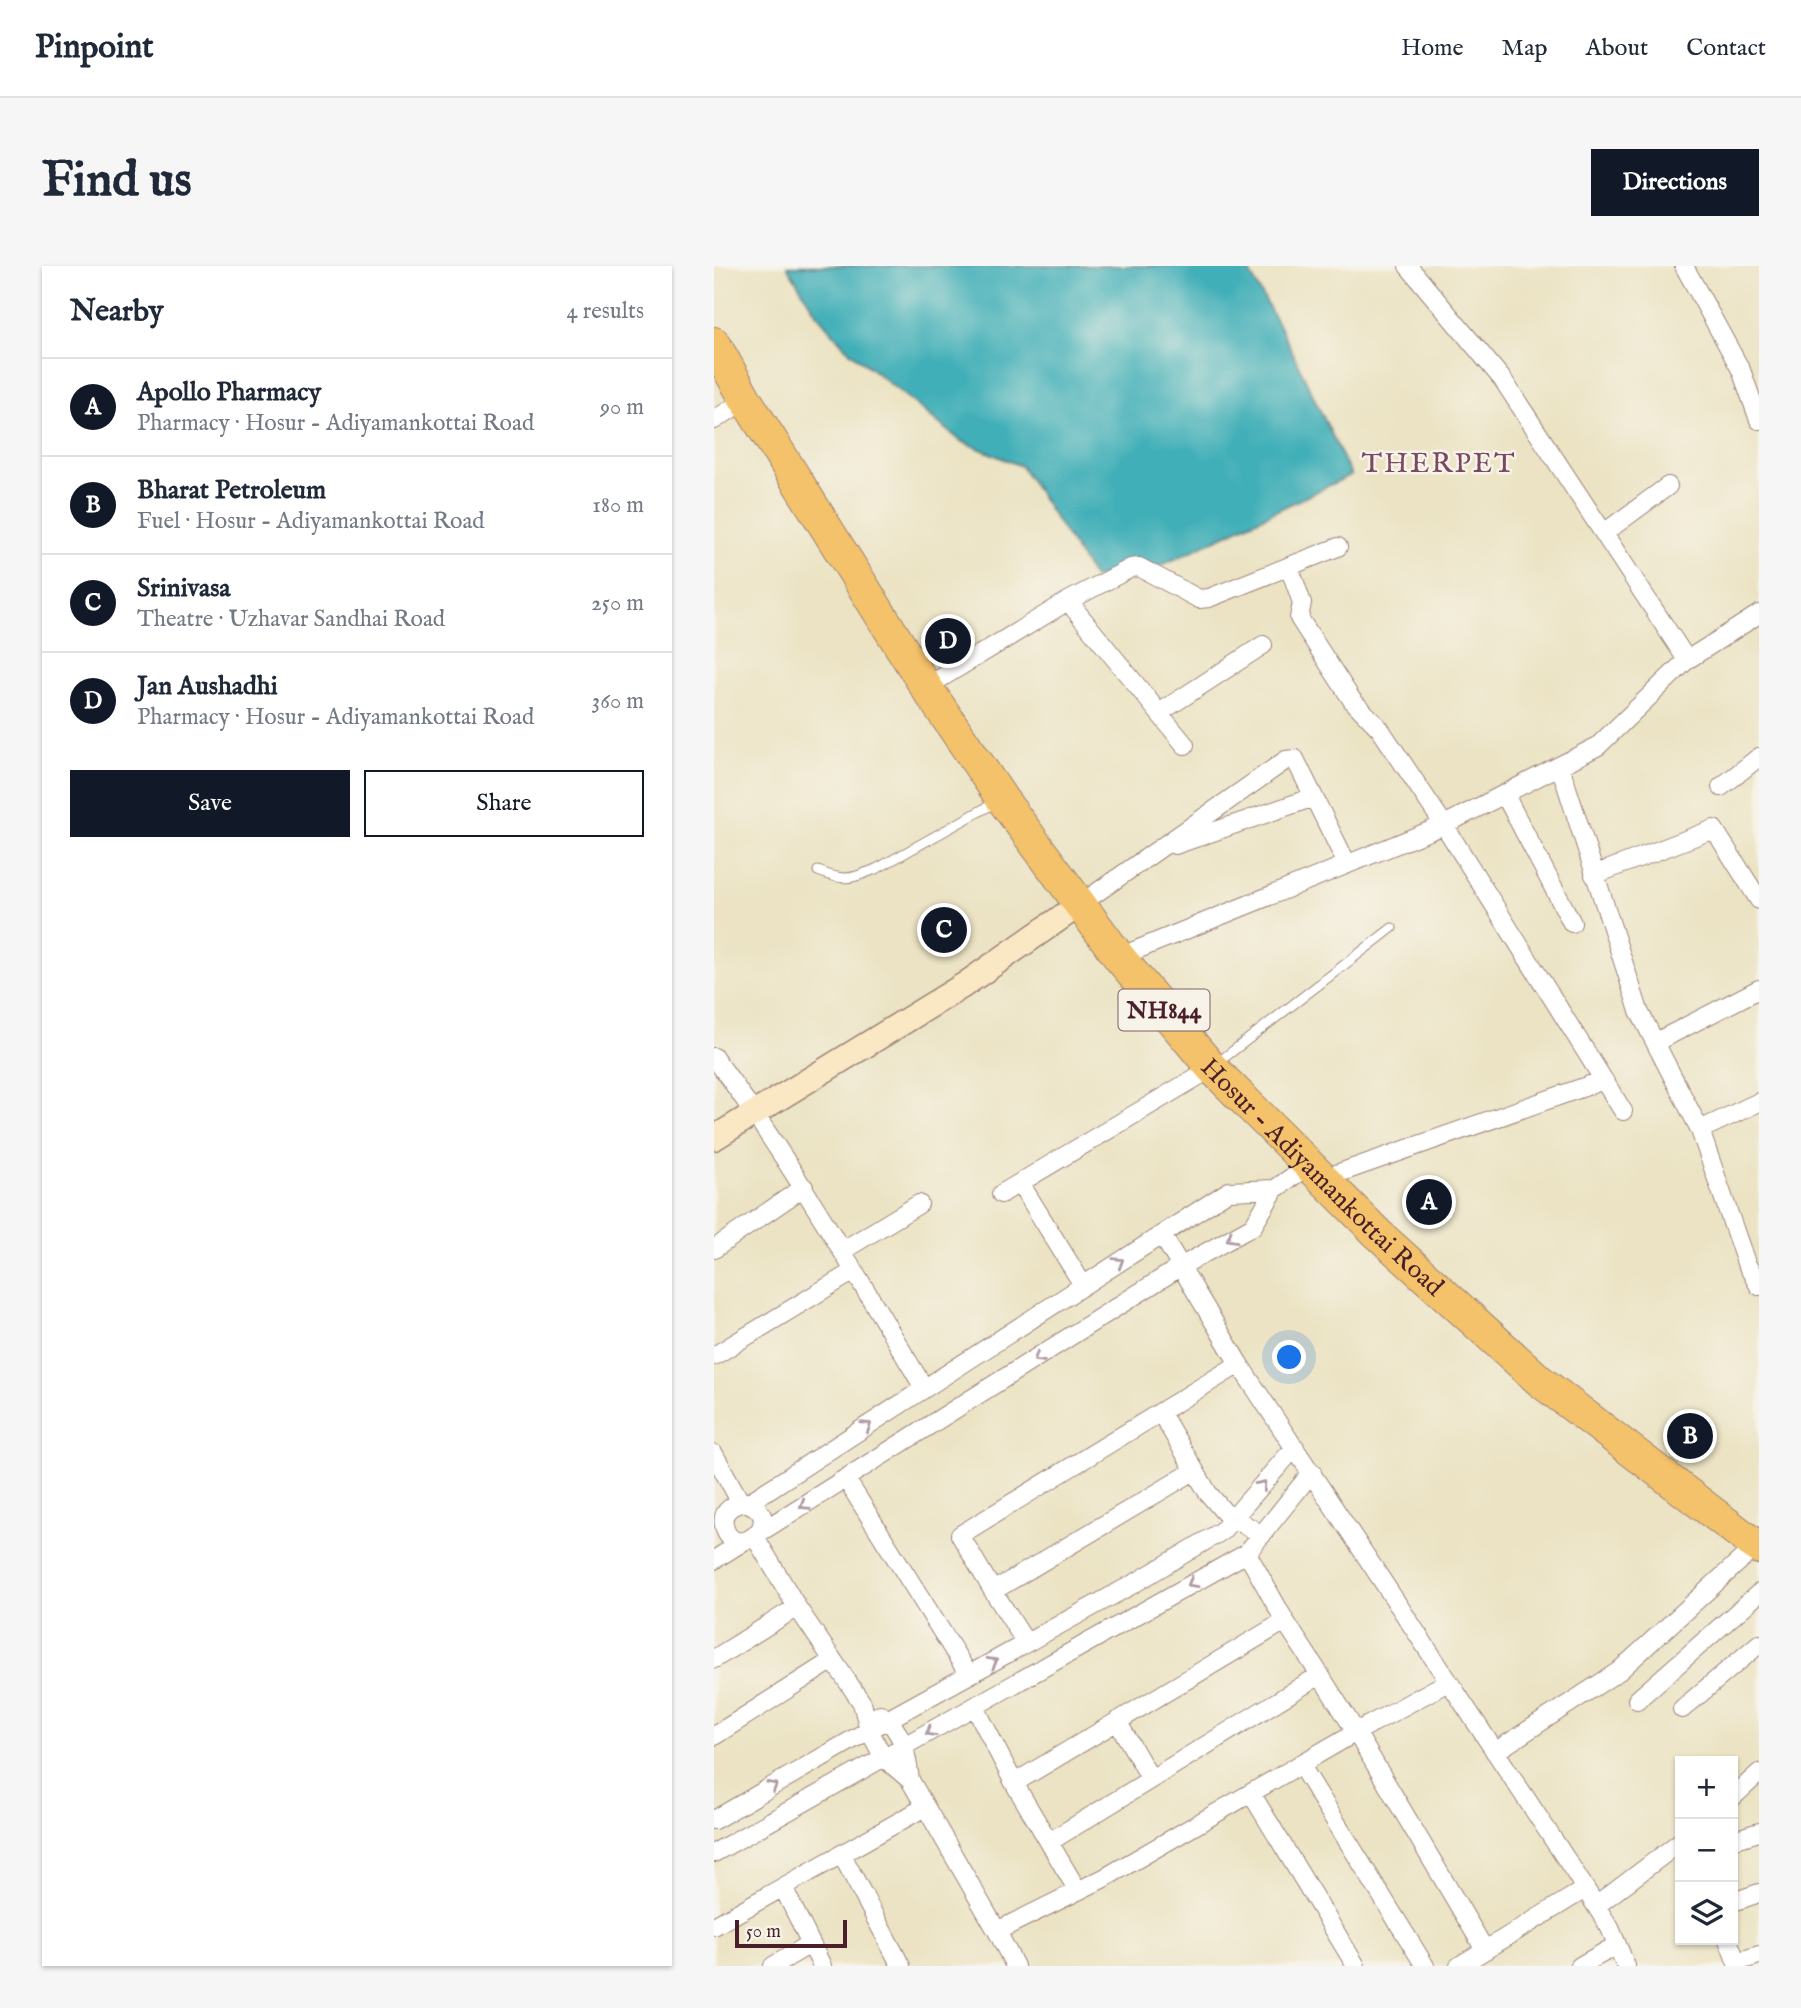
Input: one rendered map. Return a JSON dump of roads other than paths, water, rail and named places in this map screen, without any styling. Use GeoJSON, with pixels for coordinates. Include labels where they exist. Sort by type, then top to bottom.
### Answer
{"type":"FeatureCollection","features":[{"type":"Feature","properties":{"kind":"highway","name":"Hosur - Adiyamankottai Road"},"geometry":{"type":"LineString","coordinates":[[714,343],[746,400],[926,687],[1002,799],[1119,957],[1212,1068],[1377,1233],[1540,1381],[1758,1544]]}},
{"type":"Feature","properties":{"kind":"main road"},"geometry":{"type":"LineString","coordinates":[[714,1138],[964,985],[1079,905]]}},
{"type":"Feature","properties":{"kind":"street"},"geometry":{"type":"LineString","coordinates":[[1408,266],[1503,380],[1687,660]]}},
{"type":"Feature","properties":{"kind":"street"},"geometry":{"type":"LineString","coordinates":[[1684,266],[1741,370],[1759,420]]}},
{"type":"Feature","properties":{"kind":"street"},"geometry":{"type":"LineString","coordinates":[[714,420],[746,400]]}},
{"type":"Feature","properties":{"kind":"street"},"geometry":{"type":"LineString","coordinates":[[1604,533],[1668,486]]}},
{"type":"Feature","properties":{"kind":"street"},"geometry":{"type":"LineString","coordinates":[[926,687],[1068,601],[1131,568],[1139,567],[1199,599],[1209,598],[1338,547]]}},
{"type":"Feature","properties":{"kind":"street"},"geometry":{"type":"LineString","coordinates":[[1289,566],[1302,603],[1299,618],[1352,700],[1380,729],[1444,825],[1623,1111]]}},
{"type":"Feature","properties":{"kind":"street"},"geometry":{"type":"LineString","coordinates":[[1068,601],[1185,745]]}},
{"type":"Feature","properties":{"kind":"street"},"geometry":{"type":"LineString","coordinates":[[1119,957],[1444,825],[1598,746],[1687,660],[1759,614]]}},
{"type":"Feature","properties":{"kind":"street"},"geometry":{"type":"LineString","coordinates":[[1159,713],[1263,645]]}},
{"type":"Feature","properties":{"kind":"street"},"geometry":{"type":"LineString","coordinates":[[1721,787],[1759,757]]}},
{"type":"Feature","properties":{"kind":"street"},"geometry":{"type":"LineString","coordinates":[[1079,905],[1286,761],[1295,759],[1347,863]]}},
{"type":"Feature","properties":{"kind":"street"},"geometry":{"type":"LineString","coordinates":[[1560,766],[1639,1011],[1700,1130],[1746,1263],[1759,1286]]}},
{"type":"Feature","properties":{"kind":"street"},"geometry":{"type":"LineString","coordinates":[[1505,795],[1572,923]]}},
{"type":"Feature","properties":{"kind":"street"},"geometry":{"type":"LineString","coordinates":[[1151,853],[1314,797]]}},
{"type":"Feature","properties":{"kind":"street"},"geometry":{"type":"LineString","coordinates":[[1594,874],[1714,829],[1759,900]]}},
{"type":"Feature","properties":{"kind":"street"},"geometry":{"type":"LineString","coordinates":[[1656,1042],[1759,989]]}},
{"type":"Feature","properties":{"kind":"street"},"geometry":{"type":"LineString","coordinates":[[714,1057],[755,1112],[804,1188],[924,1388]]}},
{"type":"Feature","properties":{"kind":"street"},"geometry":{"type":"LineString","coordinates":[[1001,1194],[1212,1068]]}},
{"type":"Feature","properties":{"kind":"street"},"geometry":{"type":"LineString","coordinates":[[745,1503],[1229,1191],[1275,1189],[1315,1172],[1604,1080]]}},
{"type":"Feature","properties":{"kind":"street"},"geometry":{"type":"LineString","coordinates":[[1700,1130],[1759,1102]]}},
{"type":"Feature","properties":{"kind":"street"},"geometry":{"type":"LineString","coordinates":[[1020,1183],[1083,1284]]}},
{"type":"Feature","properties":{"kind":"street"},"geometry":{"type":"LineString","coordinates":[[714,1249],[804,1188]]}},
{"type":"Feature","properties":{"kind":"street"},"geometry":{"type":"LineString","coordinates":[[714,1560],[1180,1267],[1253,1226],[1275,1189]]}},
{"type":"Feature","properties":{"kind":"street"},"geometry":{"type":"LineString","coordinates":[[842,1251],[919,1204]]}},
{"type":"Feature","properties":{"kind":"street"},"geometry":{"type":"LineString","coordinates":[[1161,1236],[1239,1363],[1585,1889],[1626,1966]]}},
{"type":"Feature","properties":{"kind":"street"},"geometry":{"type":"LineString","coordinates":[[714,1356],[854,1271]]}},
{"type":"Feature","properties":{"kind":"street"},"geometry":{"type":"LineString","coordinates":[[1026,1643],[960,1535],[1239,1363]]}},
{"type":"Feature","properties":{"kind":"street"},"geometry":{"type":"LineString","coordinates":[[1161,1413],[1216,1503],[1224,1512],[1262,1535]]}},
{"type":"Feature","properties":{"kind":"street"},"geometry":{"type":"LineString","coordinates":[[714,1820],[888,1719],[1135,1583],[1222,1531],[1295,1447]]}},
{"type":"Feature","properties":{"kind":"street"},"geometry":{"type":"LineString","coordinates":[[714,1454],[745,1503]]}},
{"type":"Feature","properties":{"kind":"street"},"geometry":{"type":"LineString","coordinates":[[993,1591],[1194,1471]]}},
{"type":"Feature","properties":{"kind":"street"},"geometry":{"type":"LineString","coordinates":[[714,1853],[1247,1553],[1312,1472]]}},
{"type":"Feature","properties":{"kind":"street"},"geometry":{"type":"LineString","coordinates":[[846,1479],[970,1675]]}},
{"type":"Feature","properties":{"kind":"street"},"geometry":{"type":"LineString","coordinates":[[735,1504],[754,1506],[761,1515],[752,1537],[737,1541],[727,1533],[720,1517],[735,1504]]}},
{"type":"Feature","properties":{"kind":"street"},"geometry":{"type":"LineString","coordinates":[[752,1537],[862,1703],[869,1730],[884,1758],[910,1780]]}},
{"type":"Feature","properties":{"kind":"street"},"geometry":{"type":"LineString","coordinates":[[1208,1539],[1225,1565]]}},
{"type":"Feature","properties":{"kind":"street"},"geometry":{"type":"LineString","coordinates":[[1495,1752],[1619,1671],[1758,1544]]}},
{"type":"Feature","properties":{"kind":"street"},"geometry":{"type":"LineString","coordinates":[[1247,1553],[1285,1621],[1356,1732],[1485,1950]]}},
{"type":"Feature","properties":{"kind":"street"},"geometry":{"type":"LineString","coordinates":[[1637,1700],[1759,1593]]}},
{"type":"Feature","properties":{"kind":"street"},"geometry":{"type":"LineString","coordinates":[[714,1659],[797,1607]]}},
{"type":"Feature","properties":{"kind":"street"},"geometry":{"type":"LineString","coordinates":[[1014,1783],[1285,1621]]}},
{"type":"Feature","properties":{"kind":"street"},"geometry":{"type":"LineString","coordinates":[[1682,1709],[1759,1644]]}},
{"type":"Feature","properties":{"kind":"street"},"geometry":{"type":"LineString","coordinates":[[714,1736],[834,1660]]}},
{"type":"Feature","properties":{"kind":"street"},"geometry":{"type":"LineString","coordinates":[[1049,1842],[1320,1675]]}},
{"type":"Feature","properties":{"kind":"street"},"geometry":{"type":"LineString","coordinates":[[998,1931],[1078,1891],[1448,1682]]}},
{"type":"Feature","properties":{"kind":"street"},"geometry":{"type":"LineString","coordinates":[[862,1703],[888,1719],[905,1746],[910,1780],[998,1931],[1013,1966]]}},
{"type":"Feature","properties":{"kind":"street"},"geometry":{"type":"LineString","coordinates":[[975,1707],[1014,1783],[1078,1891]]}},
{"type":"Feature","properties":{"kind":"street"},"geometry":{"type":"LineString","coordinates":[[1117,1721],[1151,1779]]}},
{"type":"Feature","properties":{"kind":"street"},"geometry":{"type":"LineString","coordinates":[[1300,1764],[1425,1966]]}},
{"type":"Feature","properties":{"kind":"street"},"geometry":{"type":"LineString","coordinates":[[1738,1792],[1759,1773]]}},
{"type":"Feature","properties":{"kind":"street"},"geometry":{"type":"LineString","coordinates":[[1251,1793],[1356,1966]]}},
{"type":"Feature","properties":{"kind":"street"},"geometry":{"type":"LineString","coordinates":[[714,1926],[925,1807]]}},
{"type":"Feature","properties":{"kind":"street"},"geometry":{"type":"LineString","coordinates":[[1738,1838],[1759,1832]]}},
{"type":"Feature","properties":{"kind":"street"},"geometry":{"type":"LineString","coordinates":[[1595,1906],[1675,1847]]}},
{"type":"Feature","properties":{"kind":"street"},"geometry":{"type":"LineString","coordinates":[[842,1855],[901,1966]]}},
{"type":"Feature","properties":{"kind":"street"},"geometry":{"type":"LineString","coordinates":[[783,1887],[822,1966]]}},
{"type":"Feature","properties":{"kind":"street"},"geometry":{"type":"LineString","coordinates":[[1459,1966],[1585,1889]]}},
{"type":"Feature","properties":{"kind":"street"},"geometry":{"type":"LineString","coordinates":[[1738,1900],[1759,1894]]}},
{"type":"Feature","properties":{"kind":"street"},"geometry":{"type":"LineString","coordinates":[[773,1966],[810,1944]]}},
{"type":"Feature","properties":{"kind":"street"},"geometry":{"type":"LineString","coordinates":[[1580,1966],[1617,1945]]}},
{"type":"Feature","properties":{"kind":"street"},"geometry":{"type":"LineString","coordinates":[[1730,1945],[1737,1964],[1759,1955]]}},
{"type":"Feature","properties":{"kind":"lane"},"geometry":{"type":"LineString","coordinates":[[818,871],[838,879],[857,877],[1002,799]]}},
{"type":"Feature","properties":{"kind":"lane"},"geometry":{"type":"LineString","coordinates":[[1212,1068],[1392,928]]}},
{"type":"Feature","properties":{"kind":"water"},"geometry":{"type":"Polygon","coordinates":[[[787,266],[1246,266],[1284,335],[1351,475],[1160,566],[1094,578],[1021,466],[961,441],[847,349],[816,313],[787,266]]]}},
{"type":"Feature","properties":{"kind":"place","name":"Jan Aushadhi"},"geometry":{"type":"Point","coordinates":[948,641]}},
{"type":"Feature","properties":{"kind":"place","name":"Srinivasa"},"geometry":{"type":"Point","coordinates":[944,930]}},
{"type":"Feature","properties":{"kind":"place","name":"Apollo Pharmacy"},"geometry":{"type":"Point","coordinates":[1429,1202]}},
{"type":"Feature","properties":{"kind":"place","name":"Bharat Petroleum"},"geometry":{"type":"Point","coordinates":[1690,1436]}},
{"type":"Feature","properties":{"kind":"district","name":"THERPET"},"geometry":{"type":"Point","coordinates":[1439,462]}}]}
